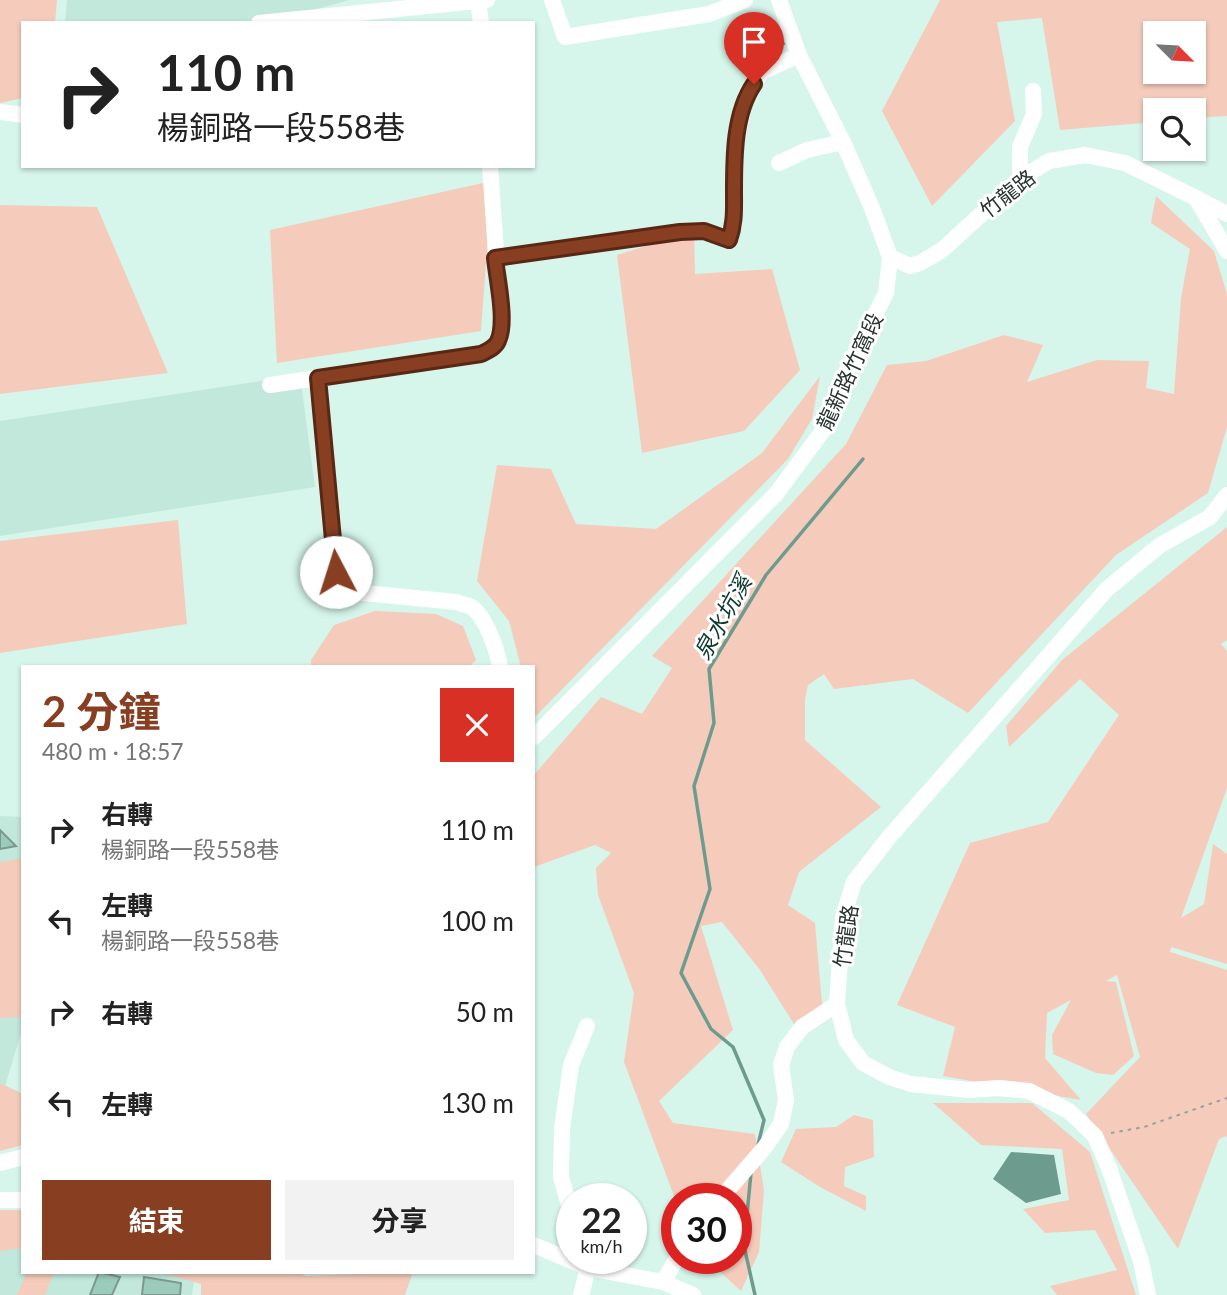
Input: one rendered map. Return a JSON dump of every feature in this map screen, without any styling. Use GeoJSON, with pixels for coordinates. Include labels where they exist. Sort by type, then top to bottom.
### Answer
{"type":"FeatureCollection","features":[{"type":"Feature","properties":{"kind":"street"},"geometry":{"type":"LineString","coordinates":[[552,0],[565,37],[709,14],[745,0]]}},
{"type":"Feature","properties":{"kind":"street","name":"龍新路竹窩段"},"geometry":{"type":"LineString","coordinates":[[535,736],[776,494],[824,429],[843,378],[886,293],[890,257],[843,142],[799,55],[779,0]]}},
{"type":"Feature","properties":{"kind":"street"},"geometry":{"type":"LineString","coordinates":[[279,21],[482,1],[481,21]]}},
{"type":"Feature","properties":{"kind":"street"},"geometry":{"type":"LineString","coordinates":[[495,258],[680,232],[704,231],[729,240],[734,225],[736,144],[746,95],[762,72],[799,55]]}},
{"type":"Feature","properties":{"kind":"street"},"geometry":{"type":"LineString","coordinates":[[1020,179],[1020,147],[1034,114],[1033,91]]}},
{"type":"Feature","properties":{"kind":"street"},"geometry":{"type":"LineString","coordinates":[[0,112],[21,115]]}},
{"type":"Feature","properties":{"kind":"street"},"geometry":{"type":"LineString","coordinates":[[779,163],[807,150],[843,142]]}},
{"type":"Feature","properties":{"kind":"street","name":"竹龍路"},"geometry":{"type":"LineString","coordinates":[[890,257],[910,266],[920,264],[942,250],[1020,179],[1049,161],[1085,155],[1125,163],[1157,176],[1227,214]]}},
{"type":"Feature","properties":{"kind":"street"},"geometry":{"type":"LineString","coordinates":[[270,385],[481,354],[492,349],[498,341],[501,324],[490,168]]}},
{"type":"Feature","properties":{"kind":"street"},"geometry":{"type":"LineString","coordinates":[[1196,198],[1227,251]]}},
{"type":"Feature","properties":{"kind":"street"},"geometry":{"type":"LineString","coordinates":[[318,378],[336,572],[341,584],[354,592],[456,602],[472,607],[482,620],[500,665]]}},
{"type":"Feature","properties":{"kind":"street","name":"竹龍路"},"geometry":{"type":"LineString","coordinates":[[1148,1295],[1141,1261],[1123,1204],[1095,1136],[1069,1111],[1030,1091],[938,1088],[889,1077],[863,1063],[846,1040],[837,1004],[843,917],[854,882],[890,836],[1107,589],[1159,546],[1210,517],[1226,499]]}},
{"type":"Feature","properties":{"kind":"street"},"geometry":{"type":"LineString","coordinates":[[733,1183],[765,1147],[785,1114],[781,1065],[787,1046],[802,1027],[837,1004]]}},
{"type":"Feature","properties":{"kind":"street"},"geometry":{"type":"LineString","coordinates":[[563,1183],[562,1129],[571,1065],[587,1026]]}},
{"type":"Feature","properties":{"kind":"street"},"geometry":{"type":"LineString","coordinates":[[0,1163],[21,1158]]}},
{"type":"Feature","properties":{"kind":"street"},"geometry":{"type":"LineString","coordinates":[[0,1200],[21,1200]]}},
{"type":"Feature","properties":{"kind":"street"},"geometry":{"type":"LineString","coordinates":[[535,1245],[556,1253]]}},
{"type":"Feature","properties":{"kind":"street"},"geometry":{"type":"LineString","coordinates":[[581,1295],[584,1274]]}},
{"type":"Feature","properties":{"kind":"street"},"geometry":{"type":"LineString","coordinates":[[631,1274],[663,1282],[693,1295]]}},
{"type":"Feature","properties":{"kind":"street"},"geometry":{"type":"LineString","coordinates":[[663,1282],[668,1274]]}},
{"type":"Feature","properties":{"kind":"path"},"geometry":{"type":"LineString","coordinates":[[1095,1136],[1144,1127],[1227,1098]]}},
{"type":"Feature","properties":{"kind":"shaded area"},"geometry":{"type":"Polygon","coordinates":[[[0,0],[57,0],[55,21],[21,21],[21,98],[0,103],[0,0]]]}},
{"type":"Feature","properties":{"kind":"shaded area"},"geometry":{"type":"Polygon","coordinates":[[[67,0],[349,0],[275,21],[65,21],[67,0]]]}},
{"type":"Feature","properties":{"kind":"shaded area"},"geometry":{"type":"Polygon","coordinates":[[[940,0],[1227,0],[1227,116],[1206,117],[1206,98],[1143,98],[1143,123],[1060,130],[1042,18],[997,22],[1015,121],[932,206],[882,111],[940,0]]]}},
{"type":"Feature","properties":{"kind":"shaded area"},"geometry":{"type":"Polygon","coordinates":[[[492,181],[481,331],[277,363],[270,230],[492,181]]]}},
{"type":"Feature","properties":{"kind":"shaded area"},"geometry":{"type":"Polygon","coordinates":[[[1156,196],[1214,251],[1227,294],[1227,427],[1208,493],[1116,555],[968,713],[913,679],[834,689],[824,674],[808,685],[805,699],[805,740],[881,807],[799,872],[788,905],[815,923],[823,1015],[799,1032],[760,970],[722,922],[701,926],[733,1030],[659,1101],[673,1123],[755,1134],[764,1190],[759,1252],[752,1267],[752,1183],[669,1183],[624,1062],[634,993],[598,895],[596,868],[611,853],[595,845],[535,867],[535,774],[601,697],[642,714],[672,668],[652,656],[846,444],[887,365],[926,361],[1004,335],[1043,345],[1027,382],[1097,360],[1149,361],[1146,388],[1174,394],[1181,298],[1190,249],[1151,223],[1156,196]]]}},
{"type":"Feature","properties":{"kind":"shaded area"},"geometry":{"type":"Polygon","coordinates":[[[0,205],[97,207],[168,373],[0,394],[0,205]]]}},
{"type":"Feature","properties":{"kind":"shaded area"},"geometry":{"type":"Polygon","coordinates":[[[694,231],[695,274],[772,269],[800,370],[744,431],[642,453],[617,255],[694,231]]]}},
{"type":"Feature","properties":{"kind":"shaded area"},"geometry":{"type":"Polygon","coordinates":[[[300,375],[315,487],[0,536],[0,421],[300,375]]]}},
{"type":"Feature","properties":{"kind":"shaded area"},"geometry":{"type":"Polygon","coordinates":[[[820,376],[812,419],[788,459],[535,717],[535,665],[520,665],[509,621],[477,581],[497,465],[551,469],[576,524],[656,529],[762,453],[820,376]]]}},
{"type":"Feature","properties":{"kind":"shaded area"},"geometry":{"type":"Polygon","coordinates":[[[178,520],[187,624],[0,653],[0,541],[178,520]]]}},
{"type":"Feature","properties":{"kind":"shaded area"},"geometry":{"type":"Polygon","coordinates":[[[1227,527],[1227,640],[1221,644],[1227,651],[1227,788],[1181,918],[1204,904],[1213,844],[1227,854],[1227,964],[1171,947],[1170,952],[1227,970],[1227,1136],[1219,1139],[1178,1249],[1086,1114],[1140,1057],[1117,975],[1106,981],[1116,982],[1134,1056],[1113,1075],[1096,1073],[1053,1054],[1052,1035],[1071,1000],[1047,1013],[1045,1058],[1081,1100],[943,1076],[955,1027],[897,1005],[970,843],[1048,822],[1119,715],[1080,679],[1009,747],[1006,726],[1062,660],[1227,527]]]}},
{"type":"Feature","properties":{"kind":"shaded area"},"geometry":{"type":"Polygon","coordinates":[[[375,611],[436,614],[463,626],[476,660],[471,665],[311,665],[311,660],[334,625],[375,611]]]}},
{"type":"Feature","properties":{"kind":"shaded area"},"geometry":{"type":"Polygon","coordinates":[[[0,816],[21,818],[21,1033],[5,1086],[0,1088],[0,816]]]}},
{"type":"Feature","properties":{"kind":"shaded area"},"geometry":{"type":"Polygon","coordinates":[[[21,858],[21,1017],[0,1018],[0,862],[21,858]]]}},
{"type":"Feature","properties":{"kind":"shaded area"},"geometry":{"type":"Polygon","coordinates":[[[0,1083],[21,1093],[21,1146],[0,1151],[0,1083]]]}},
{"type":"Feature","properties":{"kind":"shaded area"},"geometry":{"type":"Polygon","coordinates":[[[933,1103],[1032,1103],[1090,1152],[1136,1295],[1057,1295],[1050,1286],[1117,1270],[1095,1230],[1045,1233],[1023,1209],[1069,1200],[1062,1149],[981,1145],[933,1103]]]}},
{"type":"Feature","properties":{"kind":"shaded area"},"geometry":{"type":"Polygon","coordinates":[[[854,1115],[873,1120],[874,1157],[845,1167],[844,1186],[866,1196],[866,1211],[820,1187],[781,1162],[796,1129],[836,1127],[854,1115]]]}},
{"type":"Feature","properties":{"kind":"shaded area"},"geometry":{"type":"Polygon","coordinates":[[[1011,1152],[1054,1155],[1061,1194],[1026,1203],[993,1179],[1011,1152]]]}},
{"type":"Feature","properties":{"kind":"shaded area"},"geometry":{"type":"Polygon","coordinates":[[[0,1210],[21,1210],[21,1248],[0,1251],[0,1210]]]}},
{"type":"Feature","properties":{"kind":"shaded area"},"geometry":{"type":"Polygon","coordinates":[[[0,1241],[21,1244],[21,1274],[195,1274],[192,1295],[0,1295],[0,1241]]]}},
{"type":"Feature","properties":{"kind":"shaded area"},"geometry":{"type":"Polygon","coordinates":[[[26,1274],[53,1274],[45,1295],[17,1295],[26,1274]]]}},
{"type":"Feature","properties":{"kind":"shaded area"},"geometry":{"type":"Polygon","coordinates":[[[165,1274],[412,1274],[405,1295],[201,1295],[201,1284],[165,1274]]]}},
{"type":"Feature","properties":{"kind":"shaded area"},"geometry":{"type":"Polygon","coordinates":[[[722,1274],[749,1274],[741,1291],[722,1274]]]}},
{"type":"Feature","properties":{"kind":"building"},"geometry":{"type":"Polygon","coordinates":[[[779,30],[784,44],[749,51],[746,42],[779,30]]]}},
{"type":"Feature","properties":{"kind":"building"},"geometry":{"type":"Polygon","coordinates":[[[0,830],[16,846],[0,849],[0,830]]]}},
{"type":"Feature","properties":{"kind":"building"},"geometry":{"type":"Polygon","coordinates":[[[98,1274],[120,1277],[112,1295],[90,1295],[98,1274]]]}},
{"type":"Feature","properties":{"kind":"building"},"geometry":{"type":"Polygon","coordinates":[[[144,1277],[181,1283],[180,1295],[142,1295],[144,1277]]]}},
{"type":"Feature","properties":{"kind":"waterway","name":"泉水坑溪"},"geometry":{"type":"LineString","coordinates":[[758,1145],[764,1120],[733,1047],[711,1029],[681,973],[710,889],[694,786],[714,723],[709,669],[766,575],[863,459]]}},
{"type":"Feature","properties":{"kind":"waterway","name":"泉水坑溪"},"geometry":{"type":"LineString","coordinates":[[751,1173],[744,1246],[755,1295]]}},
{"type":"Feature","properties":{"kind":"route"},"geometry":{"type":"LineString","coordinates":[[336,572],[318,378],[481,354],[492,349],[498,341],[501,324],[495,258],[680,232],[704,231],[729,240],[734,225],[736,144],[740,117],[746,95],[754,84]]}}]}
